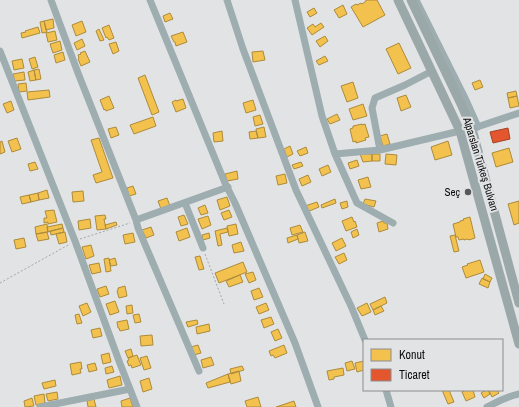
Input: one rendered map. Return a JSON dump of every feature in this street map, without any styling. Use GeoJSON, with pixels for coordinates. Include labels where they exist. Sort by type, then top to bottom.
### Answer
{"type":"FeatureCollection","features":[{"type":"Feature","properties":{"kind":"main road","name":"Alparslan Türkeş Bulvarı"},"geometry":{"type":"LineString","coordinates":[[398,0],[460,131],[519,344]]}},
{"type":"Feature","properties":{"kind":"main road"},"geometry":{"type":"LineString","coordinates":[[411,0],[461,104],[475,128],[519,303]]}},
{"type":"Feature","properties":{"kind":"street"},"geometry":{"type":"LineString","coordinates":[[51,0],[138,228],[199,371]]}},
{"type":"Feature","properties":{"kind":"street"},"geometry":{"type":"LineString","coordinates":[[150,0],[295,344],[318,407]]}},
{"type":"Feature","properties":{"kind":"street"},"geometry":{"type":"LineString","coordinates":[[227,0],[246,57],[296,190],[351,306],[365,339]]}},
{"type":"Feature","properties":{"kind":"street"},"geometry":{"type":"LineString","coordinates":[[296,0],[322,116],[335,154],[357,203],[393,223]]}},
{"type":"Feature","properties":{"kind":"street"},"geometry":{"type":"LineString","coordinates":[[416,0],[465,98],[475,128],[519,113]]}},
{"type":"Feature","properties":{"kind":"street"},"geometry":{"type":"LineString","coordinates":[[0,51],[75,241],[137,407]]}},
{"type":"Feature","properties":{"kind":"street"},"geometry":{"type":"LineString","coordinates":[[380,150],[372,108],[375,98],[432,71]]}},
{"type":"Feature","properties":{"kind":"street"},"geometry":{"type":"LineString","coordinates":[[335,154],[380,150],[460,131]]}},
{"type":"Feature","properties":{"kind":"street"},"geometry":{"type":"LineString","coordinates":[[136,220],[228,187]]}},
{"type":"Feature","properties":{"kind":"street"},"geometry":{"type":"LineString","coordinates":[[185,203],[203,248]]}},
{"type":"Feature","properties":{"kind":"street"},"geometry":{"type":"LineString","coordinates":[[40,407],[130,389]]}},
{"type":"Feature","properties":{"kind":"street"},"geometry":{"type":"LineString","coordinates":[[386,391],[391,407]]}},
{"type":"Feature","properties":{"kind":"street"},"geometry":{"type":"LineString","coordinates":[[487,407],[513,395],[519,394]]}},
{"type":"Feature","properties":{"kind":"path"},"geometry":{"type":"LineString","coordinates":[[0,283],[75,241],[136,220]]}},
{"type":"Feature","properties":{"kind":"path"},"geometry":{"type":"LineString","coordinates":[[203,248],[224,304]]}},
{"type":"Feature","properties":{"kind":"building: Konut"},"geometry":{"type":"Polygon","coordinates":[[[366,0],[377,0],[385,15],[363,27],[351,7],[356,4],[362,4],[366,0]]]}},
{"type":"Feature","properties":{"kind":"building: Konut"},"geometry":{"type":"Polygon","coordinates":[[[343,5],[347,14],[339,18],[334,10],[343,5]]]}},
{"type":"Feature","properties":{"kind":"building: Konut"},"geometry":{"type":"Polygon","coordinates":[[[314,8],[317,13],[310,17],[307,12],[314,8]]]}},
{"type":"Feature","properties":{"kind":"building: Konut"},"geometry":{"type":"Polygon","coordinates":[[[170,13],[173,19],[165,22],[163,16],[170,13]]]}},
{"type":"Feature","properties":{"kind":"building: Konut"},"geometry":{"type":"Polygon","coordinates":[[[53,19],[54,28],[46,30],[44,21],[53,19]]]}},
{"type":"Feature","properties":{"kind":"building: Konut"},"geometry":{"type":"Polygon","coordinates":[[[44,21],[47,32],[42,33],[40,22],[44,21]]]}},
{"type":"Feature","properties":{"kind":"building: Konut"},"geometry":{"type":"Polygon","coordinates":[[[82,21],[86,32],[76,36],[72,25],[82,21]]]}},
{"type":"Feature","properties":{"kind":"building: Konut"},"geometry":{"type":"Polygon","coordinates":[[[321,23],[324,27],[312,35],[307,28],[313,24],[315,27],[321,23]]]}},
{"type":"Feature","properties":{"kind":"building: Konut"},"geometry":{"type":"Polygon","coordinates":[[[109,25],[114,38],[109,40],[107,37],[106,38],[102,28],[109,25]]]}},
{"type":"Feature","properties":{"kind":"building: Konut"},"geometry":{"type":"Polygon","coordinates":[[[38,27],[40,33],[22,38],[21,33],[38,27]]]}},
{"type":"Feature","properties":{"kind":"building: Konut"},"geometry":{"type":"Polygon","coordinates":[[[99,29],[104,40],[100,41],[96,31],[99,29]]]}},
{"type":"Feature","properties":{"kind":"building: Konut"},"geometry":{"type":"Polygon","coordinates":[[[55,31],[57,40],[48,42],[46,33],[55,31]]]}},
{"type":"Feature","properties":{"kind":"building: Konut"},"geometry":{"type":"Polygon","coordinates":[[[183,32],[187,42],[176,46],[171,36],[183,32]]]}},
{"type":"Feature","properties":{"kind":"building: Konut"},"geometry":{"type":"Polygon","coordinates":[[[325,36],[328,41],[320,47],[316,41],[325,36]]]}},
{"type":"Feature","properties":{"kind":"building: Konut"},"geometry":{"type":"Polygon","coordinates":[[[82,39],[85,46],[77,50],[74,43],[82,39]]]}},
{"type":"Feature","properties":{"kind":"building: Konut"},"geometry":{"type":"Polygon","coordinates":[[[60,41],[62,50],[53,53],[50,44],[60,41]]]}},
{"type":"Feature","properties":{"kind":"building: Konut"},"geometry":{"type":"Polygon","coordinates":[[[116,42],[119,51],[113,54],[109,44],[116,42]]]}},
{"type":"Feature","properties":{"kind":"building: Konut"},"geometry":{"type":"Polygon","coordinates":[[[399,43],[411,68],[398,74],[386,49],[399,43]]]}},
{"type":"Feature","properties":{"kind":"building: Konut"},"geometry":{"type":"Polygon","coordinates":[[[85,51],[90,62],[81,66],[78,55],[85,51]]]}},
{"type":"Feature","properties":{"kind":"building: Konut"},"geometry":{"type":"Polygon","coordinates":[[[263,51],[265,60],[253,62],[252,52],[263,51]]]}},
{"type":"Feature","properties":{"kind":"building: Konut"},"geometry":{"type":"Polygon","coordinates":[[[63,52],[65,60],[56,63],[54,55],[63,52]]]}},
{"type":"Feature","properties":{"kind":"building: Konut"},"geometry":{"type":"Polygon","coordinates":[[[325,56],[328,61],[319,65],[316,61],[325,56]]]}},
{"type":"Feature","properties":{"kind":"building: Konut"},"geometry":{"type":"Polygon","coordinates":[[[35,57],[38,67],[32,69],[29,59],[35,57]]]}},
{"type":"Feature","properties":{"kind":"building: Konut"},"geometry":{"type":"Polygon","coordinates":[[[22,59],[24,68],[14,70],[12,61],[22,59]]]}},
{"type":"Feature","properties":{"kind":"building: Konut"},"geometry":{"type":"Polygon","coordinates":[[[39,69],[41,79],[36,80],[34,70],[39,69]]]}},
{"type":"Feature","properties":{"kind":"building: Konut"},"geometry":{"type":"Polygon","coordinates":[[[34,70],[36,80],[30,81],[28,72],[34,70]]]}},
{"type":"Feature","properties":{"kind":"building: Konut"},"geometry":{"type":"Polygon","coordinates":[[[24,72],[25,80],[15,81],[13,74],[24,72]]]}},
{"type":"Feature","properties":{"kind":"building: Konut"},"geometry":{"type":"Polygon","coordinates":[[[145,75],[159,112],[152,115],[138,78],[145,75]]]}},
{"type":"Feature","properties":{"kind":"building: Konut"},"geometry":{"type":"Polygon","coordinates":[[[480,80],[483,87],[475,90],[472,83],[480,80]]]}},
{"type":"Feature","properties":{"kind":"building: Konut"},"geometry":{"type":"Polygon","coordinates":[[[353,82],[358,98],[347,102],[341,86],[353,82]]]}},
{"type":"Feature","properties":{"kind":"building: Konut"},"geometry":{"type":"Polygon","coordinates":[[[26,83],[27,91],[19,92],[18,84],[26,83]]]}},
{"type":"Feature","properties":{"kind":"building: Konut"},"geometry":{"type":"Polygon","coordinates":[[[49,90],[50,97],[28,100],[27,92],[49,90]]]}},
{"type":"Feature","properties":{"kind":"building: Konut"},"geometry":{"type":"Polygon","coordinates":[[[516,91],[517,96],[508,98],[507,93],[516,91]]]}},
{"type":"Feature","properties":{"kind":"building: Konut"},"geometry":{"type":"Polygon","coordinates":[[[406,95],[411,107],[401,111],[397,98],[406,95]]]}},
{"type":"Feature","properties":{"kind":"building: Konut"},"geometry":{"type":"Polygon","coordinates":[[[109,96],[114,108],[106,111],[105,109],[104,110],[100,100],[109,96]]]}},
{"type":"Feature","properties":{"kind":"building: Konut"},"geometry":{"type":"Polygon","coordinates":[[[517,96],[519,106],[510,108],[508,98],[517,96]]]}},
{"type":"Feature","properties":{"kind":"building: Konut"},"geometry":{"type":"Polygon","coordinates":[[[183,99],[186,108],[176,112],[172,102],[183,99]]]}},
{"type":"Feature","properties":{"kind":"building: Konut"},"geometry":{"type":"Polygon","coordinates":[[[253,100],[256,110],[246,113],[243,103],[253,100]]]}},
{"type":"Feature","properties":{"kind":"building: Konut"},"geometry":{"type":"Polygon","coordinates":[[[11,101],[14,110],[7,113],[3,104],[11,101]]]}},
{"type":"Feature","properties":{"kind":"building: Konut"},"geometry":{"type":"Polygon","coordinates":[[[363,104],[367,116],[353,120],[349,109],[363,104]]]}},
{"type":"Feature","properties":{"kind":"building: Konut"},"geometry":{"type":"Polygon","coordinates":[[[337,114],[340,120],[330,124],[327,119],[337,114]]]}},
{"type":"Feature","properties":{"kind":"building: Konut"},"geometry":{"type":"Polygon","coordinates":[[[260,115],[263,124],[255,126],[253,117],[260,115]]]}},
{"type":"Feature","properties":{"kind":"building: Konut"},"geometry":{"type":"Polygon","coordinates":[[[153,117],[156,126],[134,134],[130,125],[153,117]]]}},
{"type":"Feature","properties":{"kind":"building: Konut"},"geometry":{"type":"Polygon","coordinates":[[[365,124],[369,137],[365,138],[366,140],[356,143],[356,141],[353,142],[350,129],[353,128],[353,126],[365,124]]]}},
{"type":"Feature","properties":{"kind":"building: Konut"},"geometry":{"type":"Polygon","coordinates":[[[116,127],[119,135],[111,138],[108,129],[116,127]]]}},
{"type":"Feature","properties":{"kind":"building: Konut"},"geometry":{"type":"Polygon","coordinates":[[[264,127],[266,137],[258,138],[256,129],[264,127]]]}},
{"type":"Feature","properties":{"kind":"building: Konut"},"geometry":{"type":"Polygon","coordinates":[[[222,131],[223,141],[214,142],[213,133],[222,131]]]}},
{"type":"Feature","properties":{"kind":"building: Konut"},"geometry":{"type":"Polygon","coordinates":[[[256,131],[258,138],[250,139],[249,132],[256,131]]]}},
{"type":"Feature","properties":{"kind":"building: Konut"},"geometry":{"type":"Polygon","coordinates":[[[387,134],[390,144],[383,146],[380,136],[387,134]]]}},
{"type":"Feature","properties":{"kind":"building: Konut"},"geometry":{"type":"Polygon","coordinates":[[[17,138],[21,149],[12,152],[8,141],[17,138]]]}},
{"type":"Feature","properties":{"kind":"building: Konut"},"geometry":{"type":"Polygon","coordinates":[[[99,138],[113,178],[96,183],[93,175],[102,172],[91,140],[99,138]]]}},
{"type":"Feature","properties":{"kind":"building: Konut"},"geometry":{"type":"Polygon","coordinates":[[[2,141],[5,152],[0,154],[0,142],[2,141]]]}},
{"type":"Feature","properties":{"kind":"building: Konut"},"geometry":{"type":"Polygon","coordinates":[[[448,141],[452,155],[435,160],[431,147],[448,141]]]}},
{"type":"Feature","properties":{"kind":"building: Konut"},"geometry":{"type":"Polygon","coordinates":[[[290,146],[293,154],[287,157],[284,149],[290,146]]]}},
{"type":"Feature","properties":{"kind":"building: Konut"},"geometry":{"type":"Polygon","coordinates":[[[306,147],[308,153],[300,156],[297,151],[306,147]]]}},
{"type":"Feature","properties":{"kind":"building: Konut"},"geometry":{"type":"Polygon","coordinates":[[[509,148],[513,162],[496,167],[492,153],[509,148]]]}},
{"type":"Feature","properties":{"kind":"building: Konut"},"geometry":{"type":"Polygon","coordinates":[[[360,154],[372,154],[372,161],[363,162],[360,154]]]}},
{"type":"Feature","properties":{"kind":"building: Konut"},"geometry":{"type":"Polygon","coordinates":[[[372,154],[380,154],[380,161],[372,161],[372,154]]]}},
{"type":"Feature","properties":{"kind":"building: Konut"},"geometry":{"type":"Polygon","coordinates":[[[386,154],[397,155],[396,165],[385,164],[386,154]]]}},
{"type":"Feature","properties":{"kind":"building: Konut"},"geometry":{"type":"Polygon","coordinates":[[[357,160],[359,166],[350,169],[348,163],[357,160]]]}},
{"type":"Feature","properties":{"kind":"building: Konut"},"geometry":{"type":"Polygon","coordinates":[[[35,162],[38,169],[30,171],[28,164],[35,162]]]}},
{"type":"Feature","properties":{"kind":"building: Konut"},"geometry":{"type":"Polygon","coordinates":[[[301,162],[303,166],[294,169],[292,165],[301,162]]]}},
{"type":"Feature","properties":{"kind":"building: Konut"},"geometry":{"type":"Polygon","coordinates":[[[328,165],[331,172],[322,176],[319,169],[328,165]]]}},
{"type":"Feature","properties":{"kind":"building: Konut"},"geometry":{"type":"Polygon","coordinates":[[[237,171],[238,179],[227,181],[225,174],[237,171]]]}},
{"type":"Feature","properties":{"kind":"building: Konut"},"geometry":{"type":"Polygon","coordinates":[[[285,174],[287,183],[278,185],[276,176],[285,174]]]}},
{"type":"Feature","properties":{"kind":"building: Konut"},"geometry":{"type":"Polygon","coordinates":[[[308,175],[311,182],[302,186],[299,179],[308,175]]]}},
{"type":"Feature","properties":{"kind":"building: Konut"},"geometry":{"type":"Polygon","coordinates":[[[368,177],[371,187],[361,189],[358,180],[368,177]]]}},
{"type":"Feature","properties":{"kind":"building: Konut"},"geometry":{"type":"Polygon","coordinates":[[[133,186],[136,194],[129,196],[127,188],[133,186]]]}},
{"type":"Feature","properties":{"kind":"building: Konut"},"geometry":{"type":"Polygon","coordinates":[[[47,190],[49,198],[39,200],[38,193],[47,190]]]}},
{"type":"Feature","properties":{"kind":"building: Konut"},"geometry":{"type":"Polygon","coordinates":[[[83,191],[84,201],[73,202],[72,192],[83,191]]]}},
{"type":"Feature","properties":{"kind":"building: Konut"},"geometry":{"type":"Polygon","coordinates":[[[38,193],[39,200],[31,202],[29,195],[38,193]]]}},
{"type":"Feature","properties":{"kind":"building: Konut"},"geometry":{"type":"Polygon","coordinates":[[[29,195],[31,202],[22,204],[20,197],[29,195]]]}},
{"type":"Feature","properties":{"kind":"building: Konut"},"geometry":{"type":"Polygon","coordinates":[[[227,197],[230,206],[220,210],[217,200],[227,197]]]}},
{"type":"Feature","properties":{"kind":"building: Konut"},"geometry":{"type":"Polygon","coordinates":[[[167,198],[170,206],[161,209],[158,201],[167,198]]]}},
{"type":"Feature","properties":{"kind":"building: Konut"},"geometry":{"type":"Polygon","coordinates":[[[335,199],[336,203],[322,208],[321,205],[335,199]]]}},
{"type":"Feature","properties":{"kind":"building: Konut"},"geometry":{"type":"Polygon","coordinates":[[[365,199],[376,201],[374,207],[363,204],[365,199]]]}},
{"type":"Feature","properties":{"kind":"building: Konut"},"geometry":{"type":"Polygon","coordinates":[[[347,201],[348,207],[342,209],[340,203],[347,201]]]}},
{"type":"Feature","properties":{"kind":"building: Konut"},"geometry":{"type":"Polygon","coordinates":[[[519,201],[519,223],[514,225],[508,204],[519,201]]]}},
{"type":"Feature","properties":{"kind":"building: Konut"},"geometry":{"type":"Polygon","coordinates":[[[317,202],[319,207],[307,212],[305,206],[317,202]]]}},
{"type":"Feature","properties":{"kind":"building: Konut"},"geometry":{"type":"Polygon","coordinates":[[[205,205],[208,213],[201,215],[198,208],[205,205]]]}},
{"type":"Feature","properties":{"kind":"building: Konut"},"geometry":{"type":"Polygon","coordinates":[[[54,210],[57,222],[48,224],[48,222],[44,223],[44,218],[47,218],[45,211],[54,210]]]}},
{"type":"Feature","properties":{"kind":"building: Konut"},"geometry":{"type":"Polygon","coordinates":[[[229,210],[232,217],[224,220],[221,213],[229,210]]]}},
{"type":"Feature","properties":{"kind":"building: Konut"},"geometry":{"type":"Polygon","coordinates":[[[105,215],[106,219],[104,219],[106,229],[97,230],[95,216],[105,215]]]}},
{"type":"Feature","properties":{"kind":"building: Konut"},"geometry":{"type":"Polygon","coordinates":[[[184,215],[188,224],[181,226],[178,217],[184,215]]]}},
{"type":"Feature","properties":{"kind":"building: Konut"},"geometry":{"type":"Polygon","coordinates":[[[208,216],[211,225],[202,229],[198,219],[208,216]]]}},
{"type":"Feature","properties":{"kind":"building: Konut"},"geometry":{"type":"Polygon","coordinates":[[[352,217],[357,227],[346,231],[342,221],[352,217]]]}},
{"type":"Feature","properties":{"kind":"building: Konut"},"geometry":{"type":"Polygon","coordinates":[[[470,217],[475,238],[469,240],[459,240],[458,237],[456,237],[453,224],[470,217]]]}},
{"type":"Feature","properties":{"kind":"building: Konut"},"geometry":{"type":"Polygon","coordinates":[[[90,219],[91,228],[79,230],[78,221],[90,219]]]}},
{"type":"Feature","properties":{"kind":"building: Konut"},"geometry":{"type":"Polygon","coordinates":[[[383,221],[384,223],[387,223],[388,229],[379,232],[377,223],[383,221]]]}},
{"type":"Feature","properties":{"kind":"building: Konut"},"geometry":{"type":"Polygon","coordinates":[[[116,222],[117,225],[106,229],[105,225],[116,222]]]}},
{"type":"Feature","properties":{"kind":"building: Konut"},"geometry":{"type":"Polygon","coordinates":[[[47,224],[48,232],[36,234],[35,227],[47,224]]]}},
{"type":"Feature","properties":{"kind":"building: Konut"},"geometry":{"type":"Polygon","coordinates":[[[62,224],[63,228],[48,232],[47,227],[62,224]]]}},
{"type":"Feature","properties":{"kind":"building: Konut"},"geometry":{"type":"Polygon","coordinates":[[[236,224],[238,234],[229,236],[227,226],[236,224]]]}},
{"type":"Feature","properties":{"kind":"building: Konut"},"geometry":{"type":"Polygon","coordinates":[[[300,225],[303,232],[292,235],[290,228],[300,225]]]}},
{"type":"Feature","properties":{"kind":"building: Konut"},"geometry":{"type":"Polygon","coordinates":[[[151,227],[154,235],[146,238],[142,230],[151,227]]]}},
{"type":"Feature","properties":{"kind":"building: Konut"},"geometry":{"type":"Polygon","coordinates":[[[63,228],[64,232],[51,235],[50,231],[63,228]]]}},
{"type":"Feature","properties":{"kind":"building: Konut"},"geometry":{"type":"Polygon","coordinates":[[[187,228],[190,237],[179,241],[176,232],[187,228]]]}},
{"type":"Feature","properties":{"kind":"building: Konut"},"geometry":{"type":"Polygon","coordinates":[[[227,228],[228,232],[220,234],[222,245],[218,246],[215,231],[227,228]]]}},
{"type":"Feature","properties":{"kind":"building: Konut"},"geometry":{"type":"Polygon","coordinates":[[[357,229],[359,235],[353,238],[351,232],[357,229]]]}},
{"type":"Feature","properties":{"kind":"building: Konut"},"geometry":{"type":"Polygon","coordinates":[[[47,232],[49,239],[38,241],[36,234],[47,232]]]}},
{"type":"Feature","properties":{"kind":"building: Konut"},"geometry":{"type":"Polygon","coordinates":[[[65,232],[67,242],[59,244],[56,234],[65,232]]]}},
{"type":"Feature","properties":{"kind":"building: Konut"},"geometry":{"type":"Polygon","coordinates":[[[305,232],[308,241],[299,243],[297,235],[305,232]]]}},
{"type":"Feature","properties":{"kind":"building: Konut"},"geometry":{"type":"Polygon","coordinates":[[[133,233],[135,242],[125,244],[123,235],[133,233]]]}},
{"type":"Feature","properties":{"kind":"building: Konut"},"geometry":{"type":"Polygon","coordinates":[[[209,233],[210,238],[203,240],[202,235],[209,233]]]}},
{"type":"Feature","properties":{"kind":"building: Konut"},"geometry":{"type":"Polygon","coordinates":[[[297,235],[298,239],[288,243],[287,238],[297,235]]]}},
{"type":"Feature","properties":{"kind":"building: Konut"},"geometry":{"type":"Polygon","coordinates":[[[455,235],[459,251],[454,252],[450,236],[455,235]]]}},
{"type":"Feature","properties":{"kind":"building: Konut"},"geometry":{"type":"Polygon","coordinates":[[[24,238],[26,247],[16,249],[14,240],[24,238]]]}},
{"type":"Feature","properties":{"kind":"building: Konut"},"geometry":{"type":"Polygon","coordinates":[[[342,238],[346,246],[336,251],[332,243],[342,238]]]}},
{"type":"Feature","properties":{"kind":"building: Konut"},"geometry":{"type":"Polygon","coordinates":[[[241,242],[244,251],[234,253],[232,245],[241,242]]]}},
{"type":"Feature","properties":{"kind":"building: Konut"},"geometry":{"type":"Polygon","coordinates":[[[91,245],[94,256],[86,259],[82,247],[91,245]]]}},
{"type":"Feature","properties":{"kind":"building: Konut"},"geometry":{"type":"Polygon","coordinates":[[[344,253],[347,260],[339,264],[335,257],[344,253]]]}},
{"type":"Feature","properties":{"kind":"building: Konut"},"geometry":{"type":"Polygon","coordinates":[[[200,256],[204,269],[199,270],[195,257],[200,256]]]}},
{"type":"Feature","properties":{"kind":"building: Konut"},"geometry":{"type":"Polygon","coordinates":[[[109,258],[111,271],[106,272],[104,259],[109,258]]]}},
{"type":"Feature","properties":{"kind":"building: Konut"},"geometry":{"type":"Polygon","coordinates":[[[115,258],[117,265],[111,266],[109,260],[115,258]]]}},
{"type":"Feature","properties":{"kind":"building: Konut"},"geometry":{"type":"Polygon","coordinates":[[[480,260],[484,272],[466,278],[462,267],[480,260]]]}},
{"type":"Feature","properties":{"kind":"building: Konut"},"geometry":{"type":"Polygon","coordinates":[[[243,262],[247,272],[219,283],[215,273],[243,262]]]}},
{"type":"Feature","properties":{"kind":"building: Konut"},"geometry":{"type":"Polygon","coordinates":[[[99,263],[101,272],[92,274],[89,265],[99,263]]]}},
{"type":"Feature","properties":{"kind":"building: Konut"},"geometry":{"type":"Polygon","coordinates":[[[253,272],[256,280],[249,283],[245,274],[253,272]]]}},
{"type":"Feature","properties":{"kind":"building: Konut"},"geometry":{"type":"Polygon","coordinates":[[[485,274],[492,278],[490,282],[483,279],[485,274]]]}},
{"type":"Feature","properties":{"kind":"building: Konut"},"geometry":{"type":"Polygon","coordinates":[[[240,275],[243,282],[229,287],[226,281],[240,275]]]}},
{"type":"Feature","properties":{"kind":"building: Konut"},"geometry":{"type":"Polygon","coordinates":[[[482,278],[490,282],[488,288],[479,284],[482,278]]]}},
{"type":"Feature","properties":{"kind":"building: Konut"},"geometry":{"type":"Polygon","coordinates":[[[106,286],[109,294],[100,297],[97,289],[106,286]]]}},
{"type":"Feature","properties":{"kind":"building: Konut"},"geometry":{"type":"Polygon","coordinates":[[[125,286],[127,296],[119,298],[117,291],[118,288],[125,286]]]}},
{"type":"Feature","properties":{"kind":"building: Konut"},"geometry":{"type":"Polygon","coordinates":[[[259,288],[263,297],[254,300],[251,291],[259,288]]]}},
{"type":"Feature","properties":{"kind":"building: Konut"},"geometry":{"type":"Polygon","coordinates":[[[385,297],[387,303],[373,310],[370,304],[385,297]]]}},
{"type":"Feature","properties":{"kind":"building: Konut"},"geometry":{"type":"Polygon","coordinates":[[[115,301],[119,312],[110,315],[106,304],[115,301]]]}},
{"type":"Feature","properties":{"kind":"building: Konut"},"geometry":{"type":"Polygon","coordinates":[[[87,303],[91,312],[83,316],[79,306],[87,303]]]}},
{"type":"Feature","properties":{"kind":"building: Konut"},"geometry":{"type":"Polygon","coordinates":[[[266,303],[269,310],[259,314],[256,307],[266,303]]]}},
{"type":"Feature","properties":{"kind":"building: Konut"},"geometry":{"type":"Polygon","coordinates":[[[367,303],[371,312],[362,316],[357,308],[367,303]]]}},
{"type":"Feature","properties":{"kind":"building: Konut"},"geometry":{"type":"Polygon","coordinates":[[[132,305],[133,313],[127,314],[126,306],[132,305]]]}},
{"type":"Feature","properties":{"kind":"building: Konut"},"geometry":{"type":"Polygon","coordinates":[[[381,306],[384,311],[375,315],[373,310],[381,306]]]}},
{"type":"Feature","properties":{"kind":"building: Konut"},"geometry":{"type":"Polygon","coordinates":[[[79,314],[82,323],[77,324],[75,315],[79,314]]]}},
{"type":"Feature","properties":{"kind":"building: Konut"},"geometry":{"type":"Polygon","coordinates":[[[139,314],[141,322],[135,323],[133,315],[139,314]]]}},
{"type":"Feature","properties":{"kind":"building: Konut"},"geometry":{"type":"Polygon","coordinates":[[[271,317],[274,324],[264,328],[261,320],[271,317]]]}},
{"type":"Feature","properties":{"kind":"building: Konut"},"geometry":{"type":"Polygon","coordinates":[[[127,320],[129,329],[120,331],[117,322],[127,320]]]}},
{"type":"Feature","properties":{"kind":"building: Konut"},"geometry":{"type":"Polygon","coordinates":[[[197,320],[198,324],[188,327],[186,322],[197,320]]]}},
{"type":"Feature","properties":{"kind":"building: Konut"},"geometry":{"type":"Polygon","coordinates":[[[209,324],[210,331],[197,334],[196,327],[209,324]]]}},
{"type":"Feature","properties":{"kind":"building: Konut"},"geometry":{"type":"Polygon","coordinates":[[[100,328],[102,336],[93,338],[91,330],[100,328]]]}},
{"type":"Feature","properties":{"kind":"building: Konut"},"geometry":{"type":"Polygon","coordinates":[[[278,329],[282,338],[275,341],[271,332],[278,329]]]}},
{"type":"Feature","properties":{"kind":"building: Konut"},"geometry":{"type":"Polygon","coordinates":[[[152,335],[153,345],[141,346],[140,336],[152,335]]]}},
{"type":"Feature","properties":{"kind":"building: Konut"},"geometry":{"type":"Polygon","coordinates":[[[198,345],[201,353],[194,355],[191,347],[198,345]]]}},
{"type":"Feature","properties":{"kind":"building: Konut"},"geometry":{"type":"Polygon","coordinates":[[[284,345],[287,353],[275,358],[273,355],[271,356],[269,351],[284,345]]]}},
{"type":"Feature","properties":{"kind":"building: Konut"},"geometry":{"type":"Polygon","coordinates":[[[131,349],[133,356],[128,358],[125,351],[131,349]]]}},
{"type":"Feature","properties":{"kind":"building: Konut"},"geometry":{"type":"Polygon","coordinates":[[[109,353],[111,362],[103,364],[101,355],[109,353]]]}},
{"type":"Feature","properties":{"kind":"building: Konut"},"geometry":{"type":"Polygon","coordinates":[[[137,355],[141,365],[132,368],[131,365],[129,366],[127,361],[129,360],[128,358],[137,355]]]}},
{"type":"Feature","properties":{"kind":"building: Konut"},"geometry":{"type":"Polygon","coordinates":[[[147,356],[151,368],[144,370],[140,358],[147,356]]]}},
{"type":"Feature","properties":{"kind":"building: Konut"},"geometry":{"type":"Polygon","coordinates":[[[211,357],[214,365],[203,368],[201,360],[211,357]]]}},
{"type":"Feature","properties":{"kind":"building: Konut"},"geometry":{"type":"Polygon","coordinates":[[[352,361],[355,369],[347,371],[345,363],[352,361]]]}},
{"type":"Feature","properties":{"kind":"building: Konut"},"geometry":{"type":"Polygon","coordinates":[[[363,361],[363,370],[357,372],[355,363],[363,361]]]}},
{"type":"Feature","properties":{"kind":"building: Konut"},"geometry":{"type":"Polygon","coordinates":[[[81,362],[81,373],[72,375],[70,364],[81,362]]]}},
{"type":"Feature","properties":{"kind":"building: Konut"},"geometry":{"type":"Polygon","coordinates":[[[95,363],[97,370],[89,372],[87,365],[95,363]]]}},
{"type":"Feature","properties":{"kind":"building: Konut"},"geometry":{"type":"Polygon","coordinates":[[[112,366],[114,372],[106,374],[105,368],[112,366]]]}},
{"type":"Feature","properties":{"kind":"building: Konut"},"geometry":{"type":"Polygon","coordinates":[[[242,366],[244,370],[231,374],[230,369],[242,366]]]}},
{"type":"Feature","properties":{"kind":"building: Konut"},"geometry":{"type":"Polygon","coordinates":[[[343,368],[344,375],[334,377],[334,379],[329,380],[327,371],[343,368]]]}},
{"type":"Feature","properties":{"kind":"building: Konut"},"geometry":{"type":"Polygon","coordinates":[[[239,371],[241,381],[231,384],[228,374],[239,371]]]}},
{"type":"Feature","properties":{"kind":"building: Konut"},"geometry":{"type":"Polygon","coordinates":[[[228,374],[230,382],[208,388],[206,383],[228,374]]]}},
{"type":"Feature","properties":{"kind":"building: Konut"},"geometry":{"type":"Polygon","coordinates":[[[120,376],[122,385],[109,388],[107,380],[120,376]]]}},
{"type":"Feature","properties":{"kind":"building: Konut"},"geometry":{"type":"Polygon","coordinates":[[[149,378],[152,389],[143,392],[140,381],[149,378]]]}},
{"type":"Feature","properties":{"kind":"building: Konut"},"geometry":{"type":"Polygon","coordinates":[[[55,380],[56,386],[44,389],[42,383],[55,380]]]}},
{"type":"Feature","properties":{"kind":"building: Konut"},"geometry":{"type":"Polygon","coordinates":[[[442,391],[449,391],[454,402],[448,404],[442,391]]]}},
{"type":"Feature","properties":{"kind":"building: Konut"},"geometry":{"type":"Polygon","coordinates":[[[473,391],[475,397],[466,401],[462,392],[473,391]]]}},
{"type":"Feature","properties":{"kind":"building: Konut"},"geometry":{"type":"Polygon","coordinates":[[[488,391],[490,394],[484,398],[481,393],[488,391]]]}},
{"type":"Feature","properties":{"kind":"building: Konut"},"geometry":{"type":"Polygon","coordinates":[[[489,391],[498,391],[499,393],[492,397],[489,391]]]}},
{"type":"Feature","properties":{"kind":"building: Konut"},"geometry":{"type":"Polygon","coordinates":[[[57,392],[58,399],[48,401],[46,394],[57,392]]]}},
{"type":"Feature","properties":{"kind":"building: Konut"},"geometry":{"type":"Polygon","coordinates":[[[44,394],[45,403],[36,405],[34,396],[44,394]]]}},
{"type":"Feature","properties":{"kind":"building: Konut"},"geometry":{"type":"Polygon","coordinates":[[[258,397],[261,407],[247,407],[245,401],[258,397]]]}},
{"type":"Feature","properties":{"kind":"building: Konut"},"geometry":{"type":"Polygon","coordinates":[[[32,398],[34,406],[25,407],[24,401],[32,398]]]}},
{"type":"Feature","properties":{"kind":"building: Konut"},"geometry":{"type":"Polygon","coordinates":[[[130,398],[133,407],[122,407],[121,401],[130,398]]]}},
{"type":"Feature","properties":{"kind":"building: Konut"},"geometry":{"type":"Polygon","coordinates":[[[94,399],[96,407],[88,407],[87,401],[94,399]]]}},
{"type":"Feature","properties":{"kind":"building: Konut"},"geometry":{"type":"Polygon","coordinates":[[[294,401],[296,407],[276,407],[294,401]]]}},
{"type":"Feature","properties":{"kind":"building: Ticaret"},"geometry":{"type":"Polygon","coordinates":[[[508,128],[510,139],[493,143],[490,132],[508,128]]]}},
{"type":"Feature","properties":{"kind":"place","name":"Seç"},"geometry":{"type":"Point","coordinates":[468,192]}}]}
